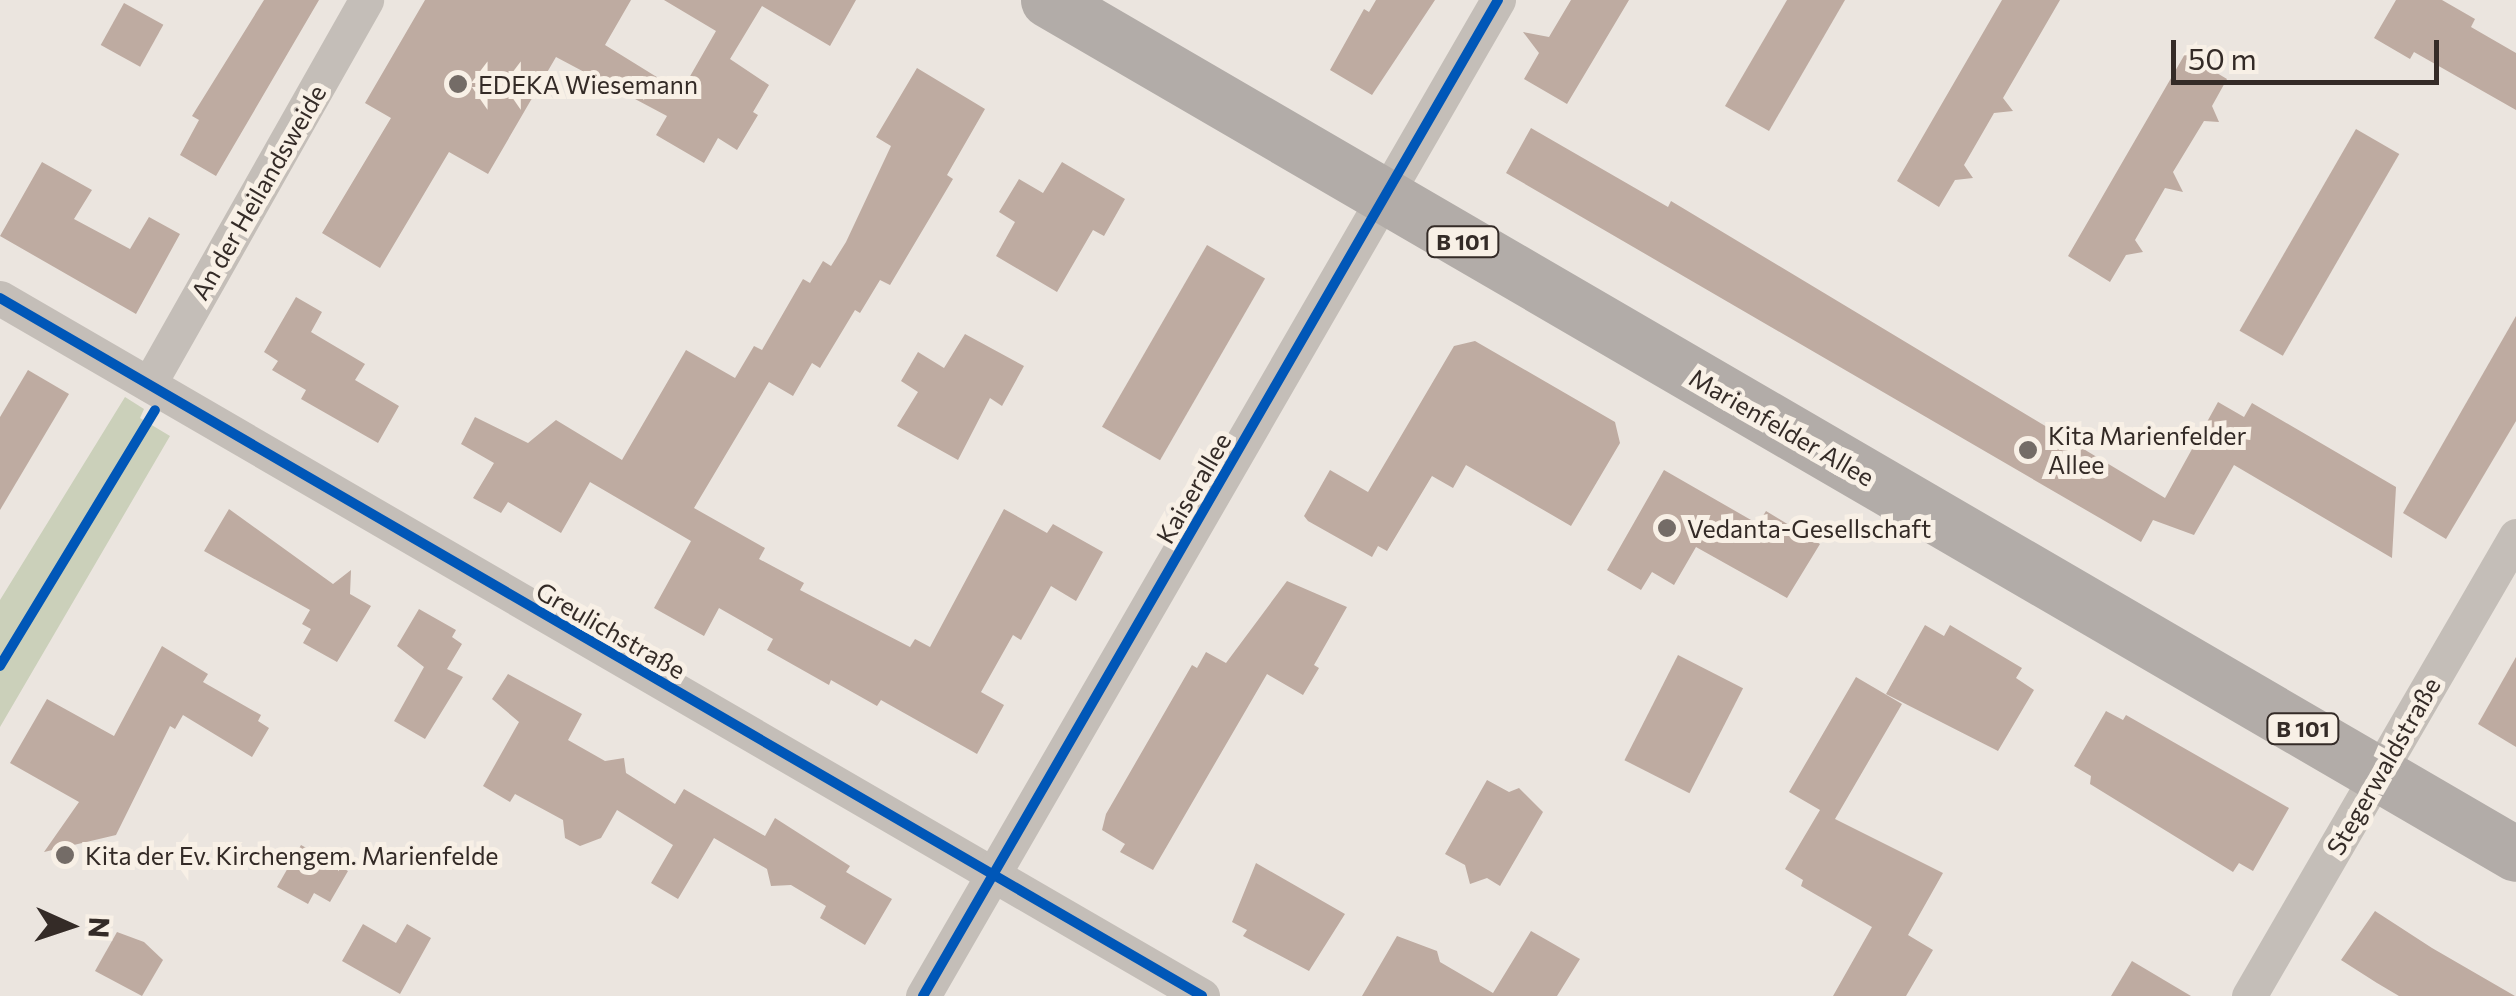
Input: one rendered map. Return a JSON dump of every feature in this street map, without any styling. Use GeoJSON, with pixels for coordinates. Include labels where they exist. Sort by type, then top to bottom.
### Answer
{"type":"FeatureCollection","features":[{"type":"Feature","properties":{"kind":"main road","name":"Marienfelder Allee"},"geometry":{"type":"LineString","coordinates":[[1048,0],[2516,854]]}},
{"type":"Feature","properties":{"kind":"street","name":"An der Heilandsweide"},"geometry":{"type":"LineString","coordinates":[[148,384],[366,0]]}},
{"type":"Feature","properties":{"kind":"street","name":"Kaiserallee"},"geometry":{"type":"LineString","coordinates":[[923,996],[1498,0]]}},
{"type":"Feature","properties":{"kind":"street","name":"Greulichstraße"},"geometry":{"type":"LineString","coordinates":[[0,298],[1202,996]]}},
{"type":"Feature","properties":{"kind":"street","name":"Stegerwaldstraße"},"geometry":{"type":"LineString","coordinates":[[2249,996],[2516,536]]}},
{"type":"Feature","properties":{"kind":"green space"},"geometry":{"type":"Polygon","coordinates":[[[125,397],[144,409],[140,418],[170,436],[0,727],[0,600],[125,397]]]}},
{"type":"Feature","properties":{"kind":"building"},"geometry":{"type":"Polygon","coordinates":[[[264,0],[319,0],[216,176],[180,155],[199,120],[192,116],[264,0]]]}},
{"type":"Feature","properties":{"kind":"building"},"geometry":{"type":"Polygon","coordinates":[[[425,0],[631,0],[605,45],[681,92],[716,31],[664,0],[856,0],[830,46],[762,6],[730,59],[769,85],[753,112],[758,115],[737,150],[718,138],[704,163],[656,135],[667,116],[556,57],[488,174],[449,152],[380,268],[322,233],[391,118],[365,103],[425,0]]]}},
{"type":"Feature","properties":{"kind":"building"},"geometry":{"type":"Polygon","coordinates":[[[1376,0],[1435,0],[1372,95],[1330,70],[1364,9],[1369,12],[1376,0]]]}},
{"type":"Feature","properties":{"kind":"building"},"geometry":{"type":"Polygon","coordinates":[[[1571,0],[1629,0],[1567,104],[1524,79],[1539,53],[1523,32],[1549,37],[1571,0]]]}},
{"type":"Feature","properties":{"kind":"building"},"geometry":{"type":"Polygon","coordinates":[[[1787,0],[1845,0],[1769,131],[1725,106],[1787,0]]]}},
{"type":"Feature","properties":{"kind":"building"},"geometry":{"type":"Polygon","coordinates":[[[2002,0],[2060,0],[2003,98],[2013,111],[1994,113],[1964,165],[1973,178],[1955,180],[1939,207],[1897,181],[2002,0]]]}},
{"type":"Feature","properties":{"kind":"building"},"geometry":{"type":"Polygon","coordinates":[[[2396,0],[2442,0],[2475,19],[2471,27],[2516,53],[2516,110],[2414,52],[2410,59],[2374,38],[2396,0]]]}},
{"type":"Feature","properties":{"kind":"building"},"geometry":{"type":"Polygon","coordinates":[[[124,3],[163,25],[140,67],[101,45],[124,3]]]}},
{"type":"Feature","properties":{"kind":"building"},"geometry":{"type":"Polygon","coordinates":[[[2185,54],[2227,79],[2212,106],[2219,122],[2204,121],[2173,172],[2183,192],[2165,188],[2135,240],[2143,252],[2126,255],[2110,282],[2068,256],[2185,54]]]}},
{"type":"Feature","properties":{"kind":"building"},"geometry":{"type":"Polygon","coordinates":[[[917,68],[985,109],[947,175],[953,179],[890,285],[880,280],[860,313],[855,310],[820,368],[812,363],[793,396],[769,382],[694,508],[765,548],[759,559],[804,583],[800,590],[910,647],[915,639],[930,647],[1004,509],[1047,533],[1053,524],[1103,552],[1076,601],[1051,586],[1021,640],[1013,635],[981,692],[1004,705],[977,754],[881,700],[877,706],[831,680],[829,685],[767,650],[773,639],[719,608],[704,636],[654,608],[691,541],[590,482],[561,533],[508,502],[501,513],[473,498],[494,463],[461,444],[475,417],[528,443],[556,420],[622,460],[686,350],[735,378],[754,346],[762,350],[803,279],[810,283],[823,261],[831,266],[846,242],[891,146],[876,137],[917,68]]]}},
{"type":"Feature","properties":{"kind":"building"},"geometry":{"type":"Polygon","coordinates":[[[1531,128],[1668,207],[1671,201],[2165,498],[2218,402],[2244,417],[2252,403],[2396,487],[2392,558],[2234,465],[2194,535],[2153,520],[2141,542],[1506,173],[1531,128]]]}},
{"type":"Feature","properties":{"kind":"building"},"geometry":{"type":"Polygon","coordinates":[[[2356,129],[2399,154],[2283,356],[2240,331],[2356,129]]]}},
{"type":"Feature","properties":{"kind":"building"},"geometry":{"type":"Polygon","coordinates":[[[42,162],[92,190],[74,219],[130,249],[149,217],[180,234],[136,314],[0,236],[42,162]]]}},
{"type":"Feature","properties":{"kind":"building"},"geometry":{"type":"Polygon","coordinates":[[[1062,162],[1125,199],[1104,236],[1093,230],[1057,292],[996,256],[1015,222],[999,212],[1019,179],[1043,193],[1062,162]]]}},
{"type":"Feature","properties":{"kind":"building"},"geometry":{"type":"Polygon","coordinates":[[[1207,245],[1265,278],[1160,460],[1102,427],[1207,245]]]}},
{"type":"Feature","properties":{"kind":"building"},"geometry":{"type":"Polygon","coordinates":[[[296,297],[322,312],[311,332],[365,364],[355,380],[399,406],[378,443],[301,399],[306,390],[272,370],[278,361],[264,352],[296,297]]]}},
{"type":"Feature","properties":{"kind":"building"},"geometry":{"type":"Polygon","coordinates":[[[2516,316],[2516,421],[2446,539],[2403,513],[2516,316]]]}},
{"type":"Feature","properties":{"kind":"building"},"geometry":{"type":"Polygon","coordinates":[[[965,334],[1024,366],[1002,406],[990,398],[958,460],[897,426],[918,392],[901,381],[918,352],[944,368],[965,334]]]}},
{"type":"Feature","properties":{"kind":"building"},"geometry":{"type":"Polygon","coordinates":[[[1475,341],[1615,422],[1620,443],[1571,526],[1466,465],[1453,488],[1432,476],[1387,551],[1378,546],[1372,557],[1308,521],[1304,516],[1330,470],[1368,492],[1454,346],[1475,341]]]}},
{"type":"Feature","properties":{"kind":"building"},"geometry":{"type":"Polygon","coordinates":[[[28,370],[69,394],[0,510],[0,417],[28,370]]]}},
{"type":"Feature","properties":{"kind":"building"},"geometry":{"type":"Polygon","coordinates":[[[1664,470],[1758,524],[1766,511],[1820,544],[1787,598],[1696,547],[1674,585],[1652,572],[1641,590],[1607,570],[1664,470]]]}},
{"type":"Feature","properties":{"kind":"building"},"geometry":{"type":"Polygon","coordinates":[[[229,509],[333,584],[351,570],[350,594],[371,606],[337,662],[303,643],[311,629],[302,624],[310,610],[204,551],[229,509]]]}},
{"type":"Feature","properties":{"kind":"building"},"geometry":{"type":"Polygon","coordinates":[[[1287,581],[1347,607],[1314,665],[1319,668],[1303,695],[1267,674],[1153,870],[1120,852],[1125,844],[1102,830],[1106,814],[1192,665],[1197,668],[1206,652],[1226,663],[1287,581]]]}},
{"type":"Feature","properties":{"kind":"building"},"geometry":{"type":"Polygon","coordinates":[[[419,609],[456,630],[452,637],[462,644],[447,669],[463,677],[425,739],[394,721],[424,667],[397,646],[419,609]]]}},
{"type":"Feature","properties":{"kind":"building"},"geometry":{"type":"Polygon","coordinates":[[[1925,625],[1944,636],[1950,625],[2022,668],[2016,678],[2034,690],[1998,751],[1886,694],[1925,625]]]}},
{"type":"Feature","properties":{"kind":"building"},"geometry":{"type":"Polygon","coordinates":[[[162,646],[208,674],[203,682],[261,715],[258,721],[269,728],[252,757],[183,715],[175,729],[170,726],[116,835],[44,852],[79,802],[10,763],[47,699],[114,736],[162,646]]]}},
{"type":"Feature","properties":{"kind":"building"},"geometry":{"type":"Polygon","coordinates":[[[1678,655],[1743,688],[1689,793],[1624,760],[1678,655]]]}},
{"type":"Feature","properties":{"kind":"building"},"geometry":{"type":"Polygon","coordinates":[[[2516,657],[2516,747],[2478,724],[2516,657]]]}},
{"type":"Feature","properties":{"kind":"building"},"geometry":{"type":"Polygon","coordinates":[[[508,674],[582,714],[568,740],[605,761],[624,758],[626,773],[675,804],[684,789],[765,836],[775,818],[850,866],[846,872],[892,899],[865,945],[820,918],[826,906],[791,885],[771,886],[767,869],[714,838],[678,899],[651,883],[673,845],[617,810],[601,838],[580,846],[565,838],[563,820],[515,794],[510,802],[483,786],[519,722],[492,699],[508,674]]]}},
{"type":"Feature","properties":{"kind":"building"},"geometry":{"type":"Polygon","coordinates":[[[1856,677],[1902,704],[1835,819],[1943,873],[1908,935],[1933,950],[1906,996],[1833,996],[1872,927],[1801,886],[1803,880],[1785,869],[1820,810],[1789,792],[1856,677]]]}},
{"type":"Feature","properties":{"kind":"building"},"geometry":{"type":"Polygon","coordinates":[[[2106,711],[2123,720],[2126,715],[2289,808],[2253,871],[2239,863],[2233,872],[2090,784],[2091,776],[2074,766],[2106,711]]]}},
{"type":"Feature","properties":{"kind":"building"},"geometry":{"type":"Polygon","coordinates":[[[1487,780],[1509,792],[1519,788],[1543,812],[1500,886],[1487,878],[1470,884],[1465,865],[1445,854],[1487,780]]]}},
{"type":"Feature","properties":{"kind":"building"},"geometry":{"type":"Polygon","coordinates":[[[301,845],[348,871],[330,902],[314,893],[308,904],[277,887],[301,845]]]}},
{"type":"Feature","properties":{"kind":"building"},"geometry":{"type":"Polygon","coordinates":[[[1256,863],[1345,914],[1309,971],[1243,936],[1247,930],[1232,922],[1256,863]]]}},
{"type":"Feature","properties":{"kind":"building"},"geometry":{"type":"Polygon","coordinates":[[[2375,911],[2515,996],[2399,996],[2377,983],[2341,960],[2375,911]]]}},
{"type":"Feature","properties":{"kind":"building"},"geometry":{"type":"Polygon","coordinates":[[[363,924],[396,943],[407,924],[431,938],[400,994],[342,961],[363,924]]]}},
{"type":"Feature","properties":{"kind":"building"},"geometry":{"type":"Polygon","coordinates":[[[1531,931],[1580,959],[1557,996],[1362,996],[1397,936],[1437,951],[1440,962],[1493,993],[1531,931]]]}},
{"type":"Feature","properties":{"kind":"building"},"geometry":{"type":"Polygon","coordinates":[[[117,932],[144,942],[163,960],[142,996],[95,971],[117,932]]]}},
{"type":"Feature","properties":{"kind":"building"},"geometry":{"type":"Polygon","coordinates":[[[2132,961],[2191,996],[2111,996],[2132,961]]]}},
{"type":"Feature","properties":{"kind":"cycle path"},"geometry":{"type":"LineString","coordinates":[[923,996],[1498,0]]}},
{"type":"Feature","properties":{"kind":"cycle path"},"geometry":{"type":"LineString","coordinates":[[0,298],[1202,996]]}},
{"type":"Feature","properties":{"kind":"cycle path"},"geometry":{"type":"LineString","coordinates":[[0,666],[155,410]]}},
{"type":"Feature","properties":{"kind":"place","name":"EDEKA Wiesemann"},"geometry":{"type":"Point","coordinates":[458,84]}},
{"type":"Feature","properties":{"kind":"place","name":"Kita Marienfelder Allee"},"geometry":{"type":"Point","coordinates":[2028,450]}},
{"type":"Feature","properties":{"kind":"place","name":"Vedanta-Gesellschaft"},"geometry":{"type":"Point","coordinates":[1667,528]}},
{"type":"Feature","properties":{"kind":"place","name":"Kita der Ev. Kirchengem. Marienfelde"},"geometry":{"type":"Point","coordinates":[65,855]}}]}
